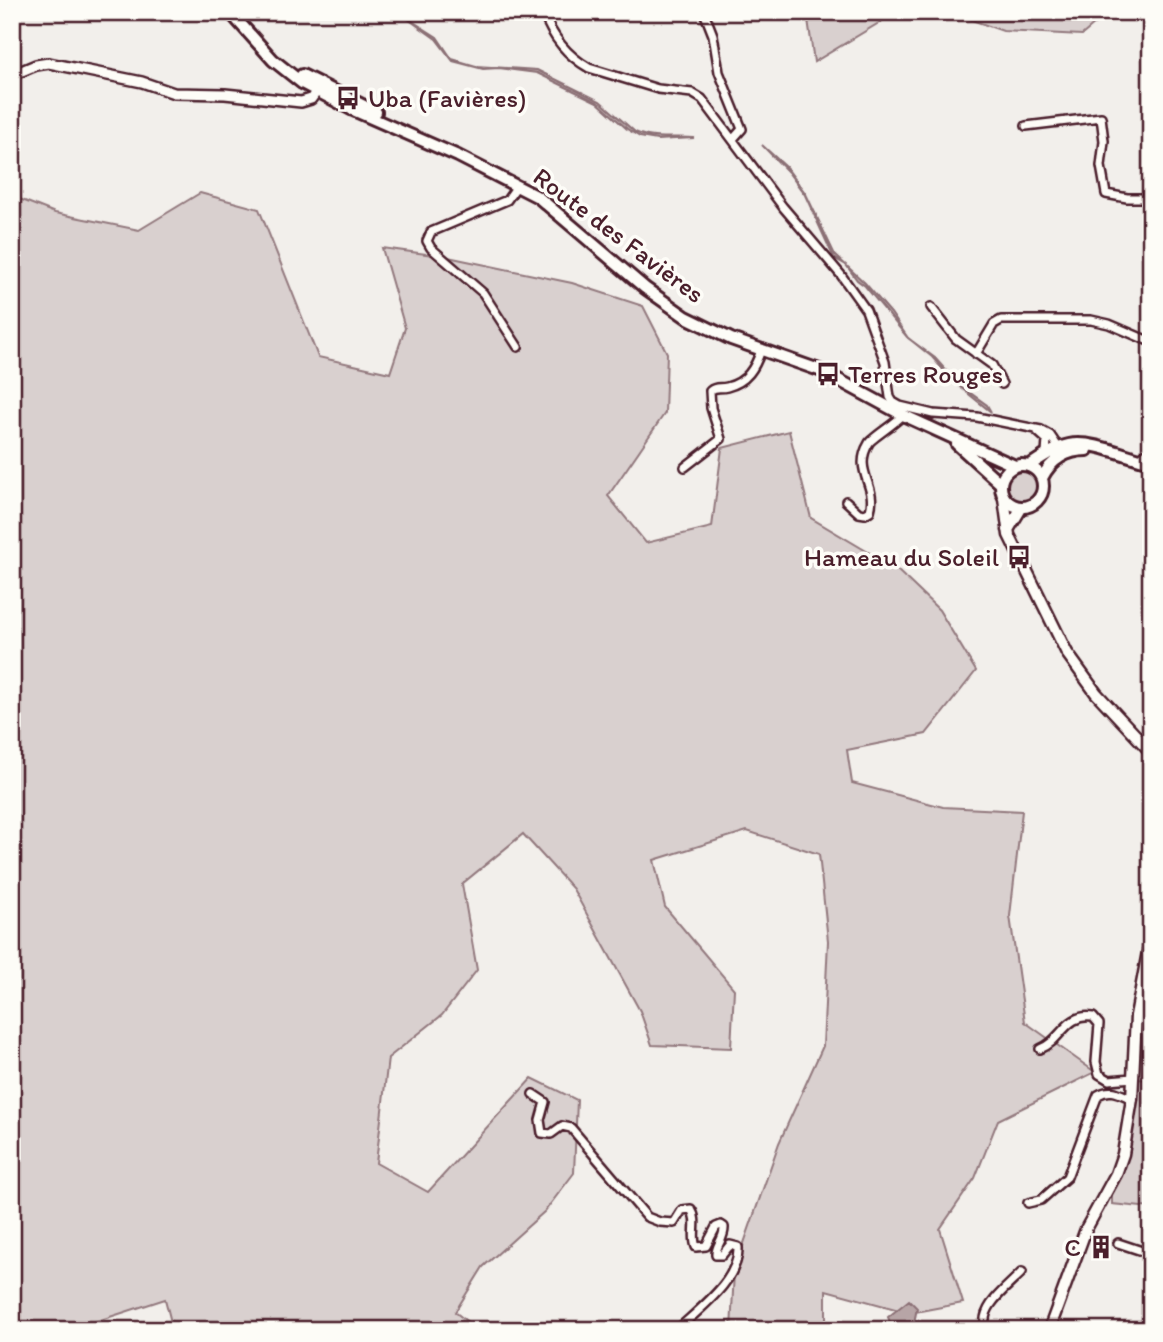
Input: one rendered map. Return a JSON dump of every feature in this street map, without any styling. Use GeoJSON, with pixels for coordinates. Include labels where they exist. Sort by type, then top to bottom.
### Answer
{"type":"FeatureCollection","features":[{"type":"Feature","properties":{"kind":"main road","name":"Route des Favières"},"geometry":{"type":"LineString","coordinates":[[230,12],[246,29],[319,89],[379,113],[423,139],[542,200],[677,312],[724,336],[822,372],[940,433]]}},
{"type":"Feature","properties":{"kind":"main road"},"geometry":{"type":"LineString","coordinates":[[940,433],[1014,466],[1029,466],[1072,452],[1088,450],[1147,462]]}},
{"type":"Feature","properties":{"kind":"main road"},"geometry":{"type":"LineString","coordinates":[[940,433],[971,454],[1000,483],[1008,531],[1023,567],[1067,653],[1096,693],[1151,752]]}},
{"type":"Feature","properties":{"kind":"main road"},"geometry":{"type":"LineString","coordinates":[[1042,478],[1050,458],[1061,448],[1073,444],[1088,444],[1147,462]]}},
{"type":"Feature","properties":{"kind":"main road"},"geometry":{"type":"LineString","coordinates":[[1000,483],[1005,472],[1014,466]]}},
{"type":"Feature","properties":{"kind":"main road"},"geometry":{"type":"LineString","coordinates":[[1004,498],[1012,505],[1022,507],[1038,500],[1043,489],[1042,478],[1037,470],[1029,466]]}},
{"type":"Feature","properties":{"kind":"main road"},"geometry":{"type":"LineString","coordinates":[[1008,531],[1022,507]]}},
{"type":"Feature","properties":{"kind":"main road"},"geometry":{"type":"LineString","coordinates":[[1049,1330],[1086,1229],[1120,1164],[1127,1139],[1132,1099],[1134,1030],[1151,936]]}},
{"type":"Feature","properties":{"kind":"street"},"geometry":{"type":"LineString","coordinates":[[543,12],[552,34],[580,63],[589,68],[658,89],[698,95],[866,310],[885,362],[893,402],[933,414],[977,417],[1032,428],[1050,435],[1061,448]]}},
{"type":"Feature","properties":{"kind":"street"},"geometry":{"type":"LineString","coordinates":[[704,12],[713,35],[719,72],[742,129],[734,138]]}},
{"type":"Feature","properties":{"kind":"street"},"geometry":{"type":"LineString","coordinates":[[12,75],[46,62],[142,82],[174,93],[225,94],[301,102],[311,99],[319,89]]}},
{"type":"Feature","properties":{"kind":"street"},"geometry":{"type":"LineString","coordinates":[[1026,126],[1101,117],[1104,141],[1101,166],[1106,194],[1127,198],[1151,198]]}},
{"type":"Feature","properties":{"kind":"street"},"geometry":{"type":"LineString","coordinates":[[517,186],[507,200],[431,232],[427,241],[431,248],[483,293],[518,347]]}},
{"type":"Feature","properties":{"kind":"street"},"geometry":{"type":"LineString","coordinates":[[931,307],[956,339],[992,365],[1002,384]]}},
{"type":"Feature","properties":{"kind":"street"},"geometry":{"type":"LineString","coordinates":[[976,354],[994,324],[1001,320],[1091,320],[1110,324],[1151,342]]}},
{"type":"Feature","properties":{"kind":"street"},"geometry":{"type":"LineString","coordinates":[[685,467],[721,440],[711,408],[710,391],[744,379],[754,368],[761,350]]}},
{"type":"Feature","properties":{"kind":"street"},"geometry":{"type":"LineString","coordinates":[[846,501],[862,514],[870,511],[870,490],[862,469],[868,445],[903,415]]}},
{"type":"Feature","properties":{"kind":"street"},"geometry":{"type":"LineString","coordinates":[[1032,428],[1047,440],[1050,458]]}},
{"type":"Feature","properties":{"kind":"street"},"geometry":{"type":"LineString","coordinates":[[1147,462],[1151,449]]}},
{"type":"Feature","properties":{"kind":"street"},"geometry":{"type":"LineString","coordinates":[[1040,1049],[1046,1047],[1073,1020],[1091,1017],[1099,1024],[1096,1062],[1100,1076],[1109,1080],[1133,1078]]}},
{"type":"Feature","properties":{"kind":"street"},"geometry":{"type":"LineString","coordinates":[[1028,1203],[1041,1200],[1067,1177],[1098,1095],[1113,1091],[1132,1099]]}},
{"type":"Feature","properties":{"kind":"street"},"geometry":{"type":"LineString","coordinates":[[533,1094],[545,1102],[540,1120],[542,1133],[551,1134],[561,1126],[570,1128],[646,1216],[660,1222],[674,1223],[682,1210],[691,1209],[694,1215],[696,1247],[706,1246],[716,1227],[720,1225],[725,1229],[715,1251],[716,1255],[722,1255],[730,1245],[738,1247],[729,1279],[677,1330]]}},
{"type":"Feature","properties":{"kind":"street"},"geometry":{"type":"LineString","coordinates":[[1118,1243],[1151,1254]]}},
{"type":"Feature","properties":{"kind":"street"},"geometry":{"type":"LineString","coordinates":[[987,1330],[984,1321],[988,1308],[1022,1272]]}},
{"type":"Feature","properties":{"kind":"shaded area"},"geometry":{"type":"Polygon","coordinates":[[[398,12],[437,37],[452,59],[476,66],[537,70],[600,101],[635,132],[656,137],[694,138],[657,140],[640,137],[597,102],[537,73],[499,68],[483,69],[453,61],[436,39],[398,12]]]}},
{"type":"Feature","properties":{"kind":"shaded area"},"geometry":{"type":"Polygon","coordinates":[[[807,12],[897,12],[814,62],[807,12]]]}},
{"type":"Feature","properties":{"kind":"shaded area"},"geometry":{"type":"Polygon","coordinates":[[[949,12],[1109,12],[1082,35],[1003,31],[949,12]]]}},
{"type":"Feature","properties":{"kind":"shaded area"},"geometry":{"type":"Polygon","coordinates":[[[762,145],[786,167],[806,194],[835,255],[845,265],[834,258],[805,195],[788,172],[762,145]]]}},
{"type":"Feature","properties":{"kind":"shaded area"},"geometry":{"type":"Polygon","coordinates":[[[200,193],[259,209],[318,357],[390,373],[405,328],[382,248],[448,257],[572,283],[643,306],[667,353],[665,413],[608,496],[646,543],[712,527],[722,448],[789,431],[811,518],[895,568],[939,610],[976,671],[926,734],[847,750],[852,783],[943,807],[1022,811],[1010,916],[1025,1022],[1095,1072],[998,1120],[975,1178],[940,1229],[963,1303],[910,1313],[826,1290],[826,1330],[731,1330],[734,1272],[779,1143],[823,1046],[828,941],[819,854],[747,831],[654,860],[665,907],[734,989],[731,1048],[652,1045],[640,1011],[573,889],[523,834],[462,884],[477,970],[442,1015],[388,1058],[376,1163],[428,1192],[532,1078],[577,1100],[574,1173],[545,1211],[483,1267],[455,1312],[478,1330],[173,1330],[165,1299],[79,1327],[79,1330],[12,1330],[12,196],[55,213],[139,230],[200,193]]]}},
{"type":"Feature","properties":{"kind":"shaded area"},"geometry":{"type":"Polygon","coordinates":[[[847,266],[891,313],[908,338],[857,280],[847,266]]]}},
{"type":"Feature","properties":{"kind":"shaded area"},"geometry":{"type":"Polygon","coordinates":[[[911,340],[935,358],[958,384],[987,405],[991,412],[955,383],[932,357],[911,340]]]}},
{"type":"Feature","properties":{"kind":"shaded area"},"geometry":{"type":"Polygon","coordinates":[[[1021,469],[1033,474],[1038,486],[1033,498],[1021,503],[1009,498],[1004,486],[1009,474],[1021,469]]]}},
{"type":"Feature","properties":{"kind":"shaded area"},"geometry":{"type":"Polygon","coordinates":[[[1136,1079],[1151,1080],[1151,1208],[1112,1204],[1112,1187],[1136,1079]]]}},
{"type":"Feature","properties":{"kind":"shaded area"},"geometry":{"type":"Polygon","coordinates":[[[909,1300],[917,1308],[914,1323],[903,1329],[893,1330],[888,1317],[909,1300]]]}},
{"type":"Feature","properties":{"kind":"place","name":"Uba (Favières)"},"geometry":{"type":"Point","coordinates":[348,98]}},
{"type":"Feature","properties":{"kind":"place","name":"Terres Rouges"},"geometry":{"type":"Point","coordinates":[828,374]}},
{"type":"Feature","properties":{"kind":"place","name":"Hameau du Soleil"},"geometry":{"type":"Point","coordinates":[1019,557]}},
{"type":"Feature","properties":{"kind":"place","name":"C"},"geometry":{"type":"Point","coordinates":[1101,1247]}}]}
